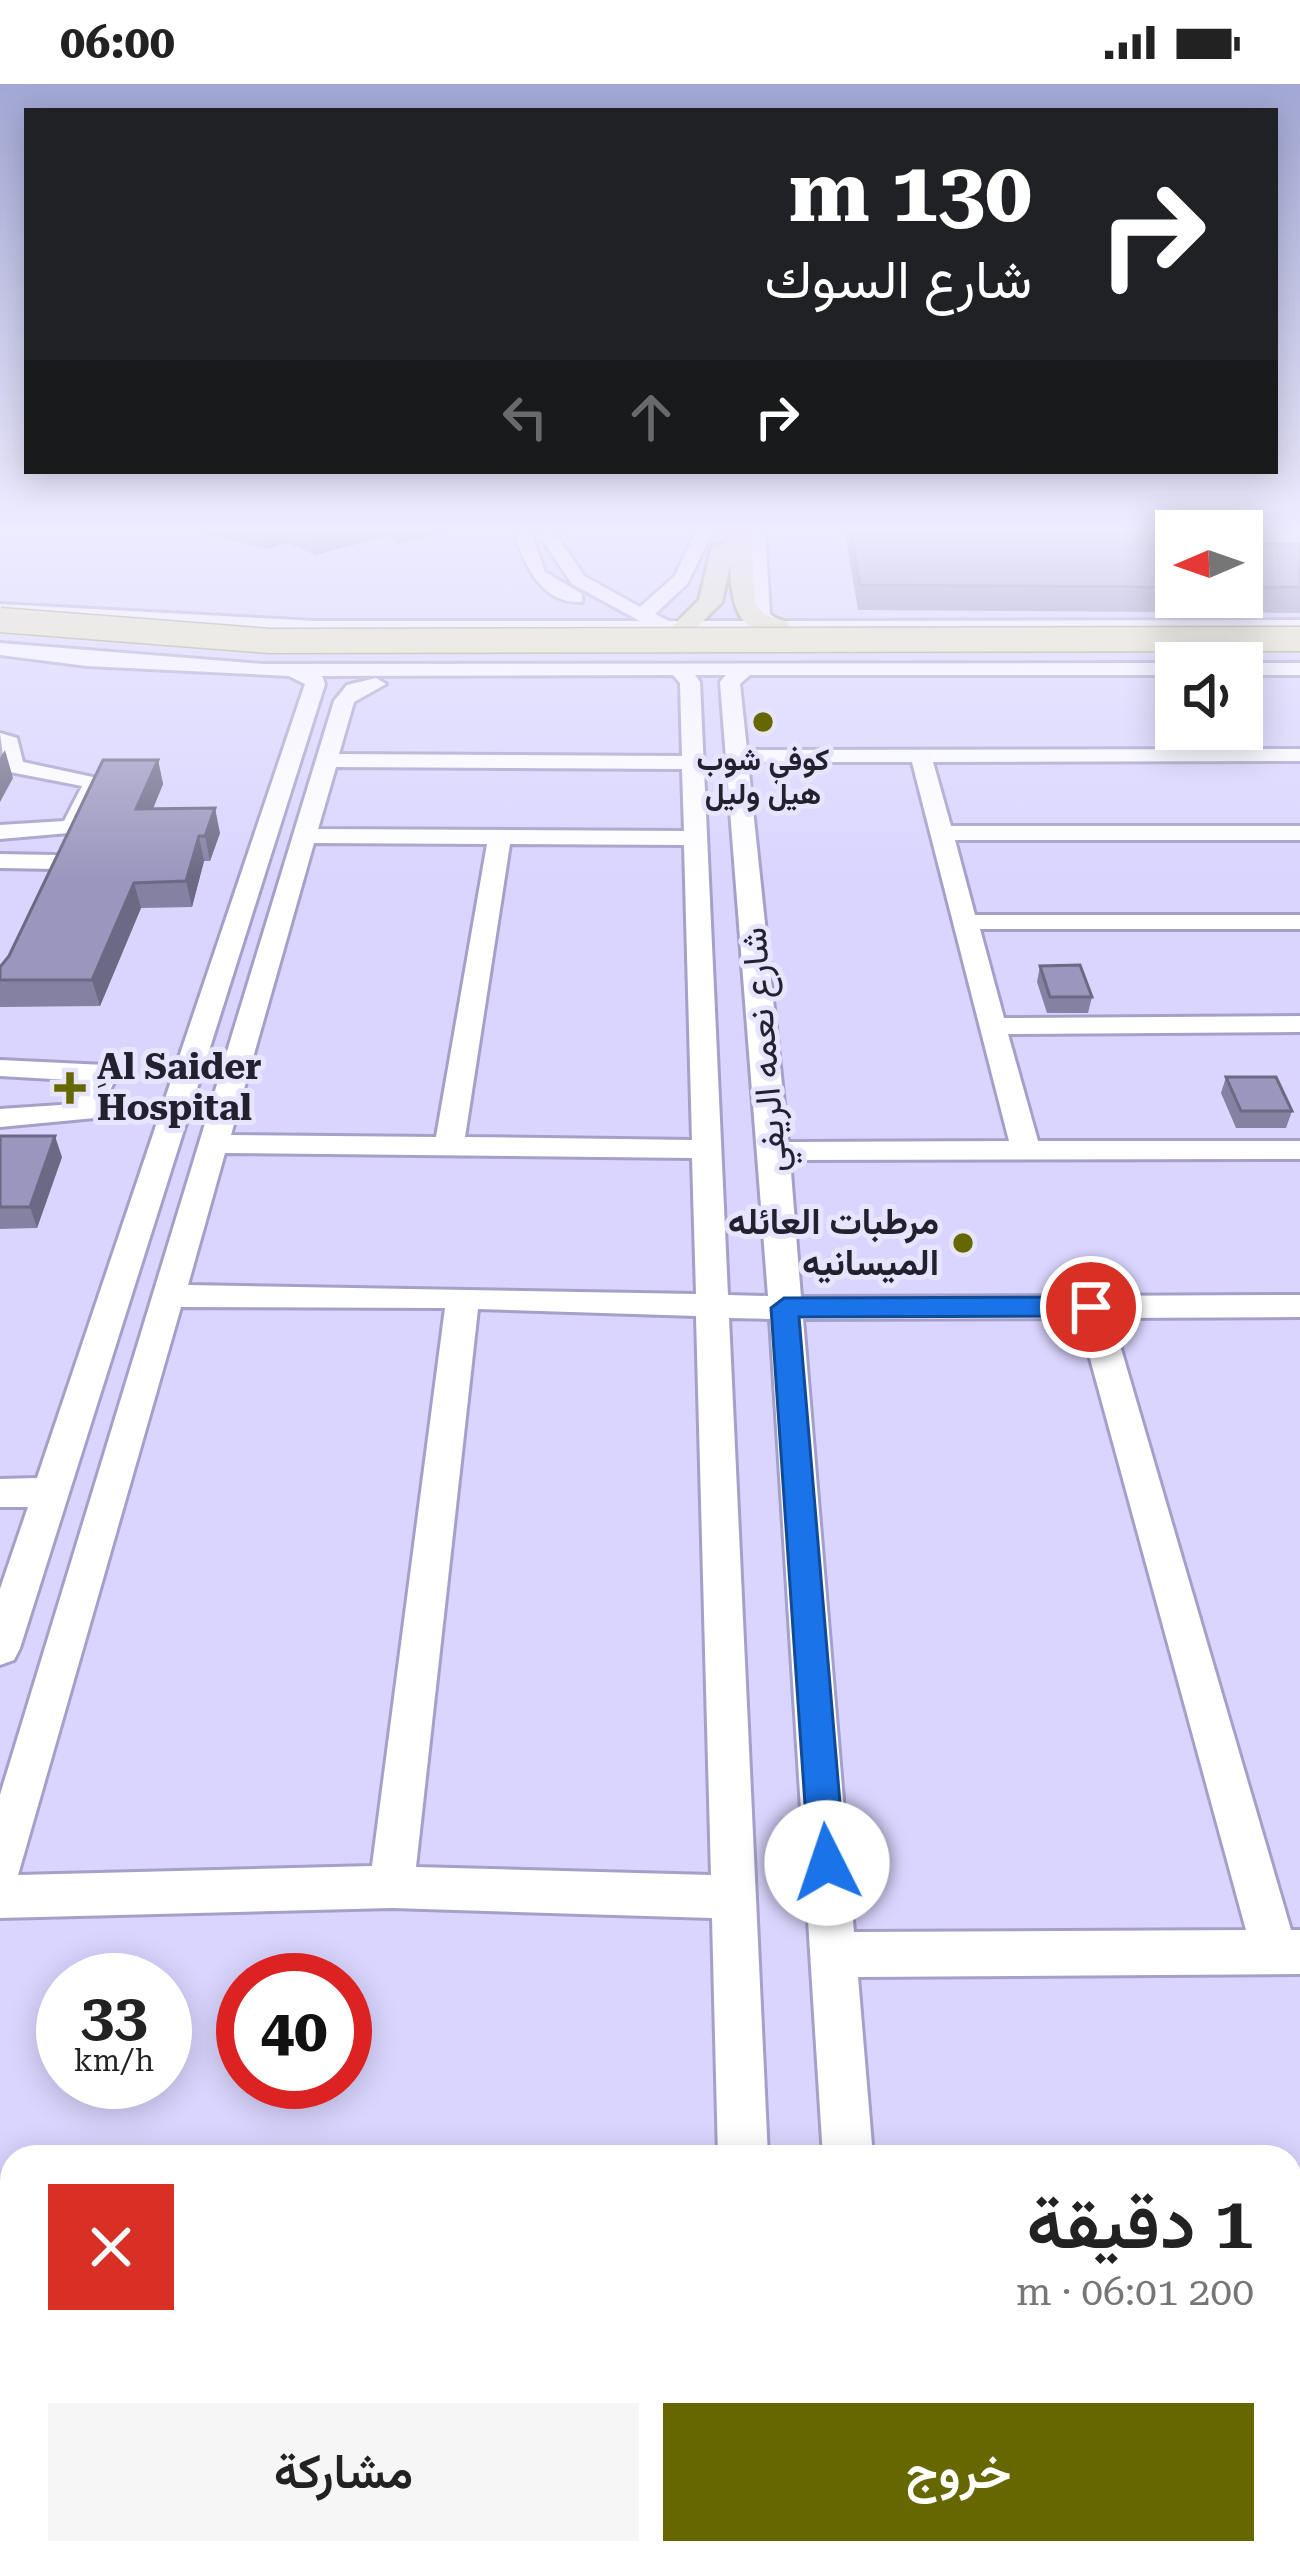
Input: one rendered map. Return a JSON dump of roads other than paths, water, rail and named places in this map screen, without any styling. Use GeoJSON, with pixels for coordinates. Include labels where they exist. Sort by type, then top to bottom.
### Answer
{"type":"FeatureCollection","features":[{"type":"Feature","properties":{"kind":"main road"},"geometry":{"type":"LineString","coordinates":[[184,649],[281,656],[1300,655]]}},
{"type":"Feature","properties":{"kind":"street"},"geometry":{"type":"LineString","coordinates":[[0,649],[298,682],[680,674]]}},
{"type":"Feature","properties":{"kind":"street"},"geometry":{"type":"LineString","coordinates":[[0,664],[376,683],[548,667],[562,657],[560,649]]}},
{"type":"Feature","properties":{"kind":"street"},"geometry":{"type":"LineString","coordinates":[[618,649],[636,665],[680,674]]}},
{"type":"Feature","properties":{"kind":"street"},"geometry":{"type":"LineString","coordinates":[[737,676],[813,665],[824,649]]}},
{"type":"Feature","properties":{"kind":"street"},"geometry":{"type":"LineString","coordinates":[[875,649],[894,662],[956,669]]}},
{"type":"Feature","properties":{"kind":"street"},"geometry":{"type":"LineString","coordinates":[[790,670],[1155,669]]}},
{"type":"Feature","properties":{"kind":"street"},"geometry":{"type":"LineString","coordinates":[[1263,669],[1300,669]]}},
{"type":"Feature","properties":{"kind":"street"},"geometry":{"type":"LineString","coordinates":[[518,671],[1155,682]]}},
{"type":"Feature","properties":{"kind":"street","name":"شارع نعمه الريفي"},"geometry":{"type":"LineString","coordinates":[[680,674],[693,763],[743,2145]]}},
{"type":"Feature","properties":{"kind":"street","name":"شارع نعمه الريفي"},"geometry":{"type":"LineString","coordinates":[[737,676],[737,756],[775,1151],[847,2145]]}},
{"type":"Feature","properties":{"kind":"street"},"geometry":{"type":"LineString","coordinates":[[298,682],[342,694],[344,701]]}},
{"type":"Feature","properties":{"kind":"street"},"geometry":{"type":"LineString","coordinates":[[0,1648],[181,1099],[298,682]]}},
{"type":"Feature","properties":{"kind":"street"},"geometry":{"type":"LineString","coordinates":[[1263,682],[1300,682]]}},
{"type":"Feature","properties":{"kind":"street"},"geometry":{"type":"LineString","coordinates":[[0,1867],[344,701],[354,689],[376,683]]}},
{"type":"Feature","properties":{"kind":"street"},"geometry":{"type":"LineString","coordinates":[[0,739],[9,743],[14,766],[38,776],[78,777],[94,784],[52,872],[0,861]]}},
{"type":"Feature","properties":{"kind":"street"},"geometry":{"type":"LineString","coordinates":[[1242,750],[1245,755]]}},
{"type":"Feature","properties":{"kind":"street"},"geometry":{"type":"LineString","coordinates":[[737,756],[1300,755]]}},
{"type":"Feature","properties":{"kind":"street"},"geometry":{"type":"LineString","coordinates":[[921,756],[1026,1151]]}},
{"type":"Feature","properties":{"kind":"street"},"geometry":{"type":"LineString","coordinates":[[326,760],[693,763]]}},
{"type":"Feature","properties":{"kind":"street"},"geometry":{"type":"LineString","coordinates":[[2,832],[72,827]]}},
{"type":"Feature","properties":{"kind":"street"},"geometry":{"type":"LineString","coordinates":[[940,833],[1300,832]]}},
{"type":"Feature","properties":{"kind":"street"},"geometry":{"type":"LineString","coordinates":[[304,836],[696,838]]}},
{"type":"Feature","properties":{"kind":"street"},"geometry":{"type":"LineString","coordinates":[[448,1147],[500,837]]}},
{"type":"Feature","properties":{"kind":"street"},"geometry":{"type":"LineString","coordinates":[[967,922],[1300,922]]}},
{"type":"Feature","properties":{"kind":"street"},"geometry":{"type":"LineString","coordinates":[[993,1026],[1300,1024]]}},
{"type":"Feature","properties":{"kind":"street"},"geometry":{"type":"LineString","coordinates":[[0,1068],[105,1073],[94,1104],[86,1112],[0,1118]]}},
{"type":"Feature","properties":{"kind":"street"},"geometry":{"type":"LineString","coordinates":[[181,1099],[227,1098]]}},
{"type":"Feature","properties":{"kind":"street"},"geometry":{"type":"LineString","coordinates":[[213,1144],[709,1149]]}},
{"type":"Feature","properties":{"kind":"street"},"geometry":{"type":"LineString","coordinates":[[775,1151],[1300,1150]]}},
{"type":"Feature","properties":{"kind":"street"},"geometry":{"type":"LineString","coordinates":[[167,1297],[463,1297],[784,1308],[1300,1306]]}},
{"type":"Feature","properties":{"kind":"street"},"geometry":{"type":"LineString","coordinates":[[392,1888],[463,1297]]}},
{"type":"Feature","properties":{"kind":"street"},"geometry":{"type":"LineString","coordinates":[[834,1955],[1287,1952],[1091,1307]]}},
{"type":"Feature","properties":{"kind":"street"},"geometry":{"type":"LineString","coordinates":[[0,1493],[51,1492]]}},
{"type":"Feature","properties":{"kind":"street"},"geometry":{"type":"LineString","coordinates":[[0,1897],[392,1888],[734,1897]]}},
{"type":"Feature","properties":{"kind":"place","name":"كوفي شوب هيل وليل"},"geometry":{"type":"Point","coordinates":[763,722]}},
{"type":"Feature","properties":{"kind":"place","name":"ِAl Saider Hospital"},"geometry":{"type":"Point","coordinates":[70,1088]}},
{"type":"Feature","properties":{"kind":"place","name":"مرطبات العائله الميسانيه"},"geometry":{"type":"Point","coordinates":[963,1243]}}]}
